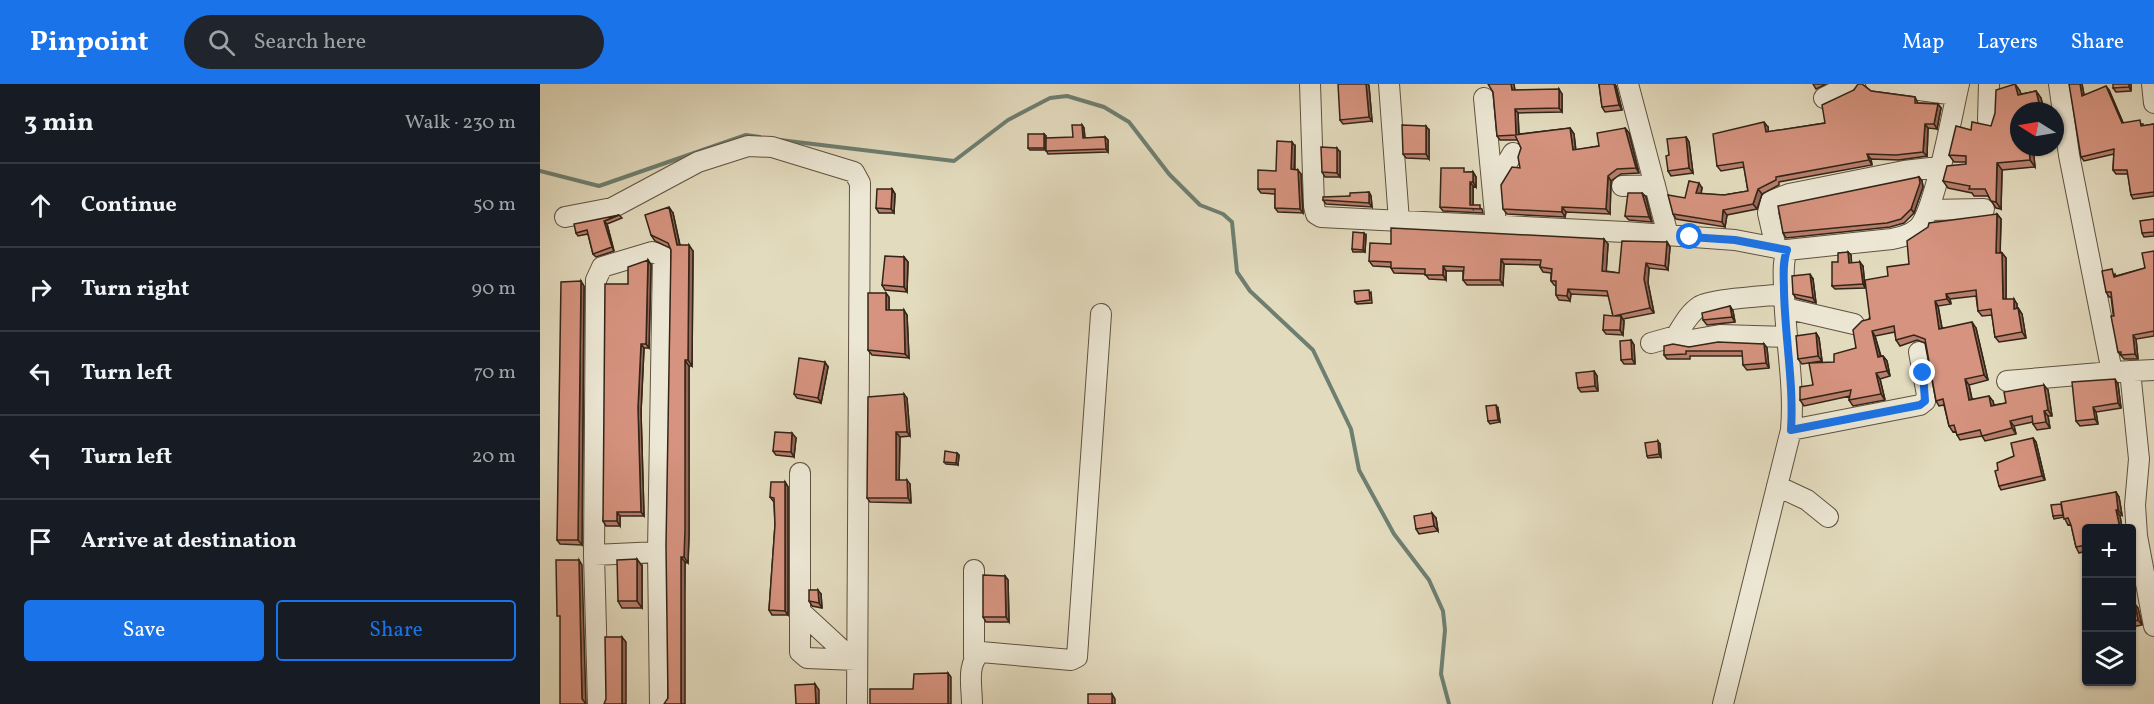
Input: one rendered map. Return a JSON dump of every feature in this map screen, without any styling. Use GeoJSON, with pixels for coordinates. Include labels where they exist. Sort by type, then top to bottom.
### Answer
{"type":"FeatureCollection","features":[{"type":"Feature","properties":{"kind":"street"},"geometry":{"type":"LineString","coordinates":[[1310,84],[1316,214],[1327,218],[1668,235],[1735,240],[1781,249],[1908,235],[1922,223],[1929,210],[1958,89],[1876,84]]}},
{"type":"Feature","properties":{"kind":"street"},"geometry":{"type":"LineString","coordinates":[[1389,84],[1399,221]]}},
{"type":"Feature","properties":{"kind":"street"},"geometry":{"type":"LineString","coordinates":[[1628,84],[1668,235]]}},
{"type":"Feature","properties":{"kind":"street"},"geometry":{"type":"LineString","coordinates":[[1824,98],[1851,84]]}},
{"type":"Feature","properties":{"kind":"street"},"geometry":{"type":"LineString","coordinates":[[1988,120],[1989,84]]}},
{"type":"Feature","properties":{"kind":"street"},"geometry":{"type":"LineString","coordinates":[[2059,84],[2071,165],[2121,371],[2139,459],[2135,505],[2137,536],[2154,626]]}},
{"type":"Feature","properties":{"kind":"street"},"geometry":{"type":"LineString","coordinates":[[2152,84],[2154,103]]}},
{"type":"Feature","properties":{"kind":"street"},"geometry":{"type":"LineString","coordinates":[[1484,98],[1496,225]]}},
{"type":"Feature","properties":{"kind":"street"},"geometry":{"type":"LineString","coordinates":[[565,217],[612,208],[698,162],[748,146],[772,147],[854,172],[858,176],[860,183],[854,660],[857,704]]}},
{"type":"Feature","properties":{"kind":"street"},"geometry":{"type":"LineString","coordinates":[[1493,186],[1513,153]]}},
{"type":"Feature","properties":{"kind":"street"},"geometry":{"type":"LineString","coordinates":[[1723,704],[1791,430],[1784,258],[1768,213],[1771,201],[1789,194],[1904,171],[1939,167]]}},
{"type":"Feature","properties":{"kind":"street"},"geometry":{"type":"LineString","coordinates":[[1623,186],[1655,185]]}},
{"type":"Feature","properties":{"kind":"street"},"geometry":{"type":"LineString","coordinates":[[1929,210],[1984,209]]}},
{"type":"Feature","properties":{"kind":"street"},"geometry":{"type":"LineString","coordinates":[[598,704],[594,555],[596,280],[602,267],[652,252],[663,256],[658,552],[660,704]]}},
{"type":"Feature","properties":{"kind":"street"},"geometry":{"type":"LineString","coordinates":[[1676,336],[1700,305],[1713,301],[1785,301],[1854,324]]}},
{"type":"Feature","properties":{"kind":"street"},"geometry":{"type":"LineString","coordinates":[[974,657],[981,651],[1071,660],[1077,657],[1101,314]]}},
{"type":"Feature","properties":{"kind":"street"},"geometry":{"type":"LineString","coordinates":[[1651,343],[1676,336],[1691,340],[1720,335],[1787,337]]}},
{"type":"Feature","properties":{"kind":"street"},"geometry":{"type":"LineString","coordinates":[[1791,430],[1920,405],[1925,401],[1927,395],[1919,352]]}},
{"type":"Feature","properties":{"kind":"street"},"geometry":{"type":"LineString","coordinates":[[2007,381],[2154,370]]}},
{"type":"Feature","properties":{"kind":"street"},"geometry":{"type":"LineString","coordinates":[[800,473],[802,656],[854,660]]}},
{"type":"Feature","properties":{"kind":"street"},"geometry":{"type":"LineString","coordinates":[[1778,486],[1807,500],[1828,517]]}},
{"type":"Feature","properties":{"kind":"street"},"geometry":{"type":"LineString","coordinates":[[594,555],[658,552]]}},
{"type":"Feature","properties":{"kind":"street"},"geometry":{"type":"LineString","coordinates":[[972,704],[974,570]]}},
{"type":"Feature","properties":{"kind":"street"},"geometry":{"type":"LineString","coordinates":[[800,611],[854,660]]}},
{"type":"Feature","properties":{"kind":"building"},"geometry":{"type":"Polygon","coordinates":[[[1338,84],[1366,84],[1369,117],[1340,120],[1338,84]]]}},
{"type":"Feature","properties":{"kind":"building"},"geometry":{"type":"Polygon","coordinates":[[[1488,84],[1511,84],[1512,90],[1559,89],[1559,108],[1515,109],[1516,135],[1497,136],[1493,92],[1488,84]]]}},
{"type":"Feature","properties":{"kind":"building"},"geometry":{"type":"Polygon","coordinates":[[[1599,84],[1614,84],[1619,105],[1602,107],[1599,84]]]}},
{"type":"Feature","properties":{"kind":"building"},"geometry":{"type":"Polygon","coordinates":[[[1858,84],[1862,84],[1871,91],[1915,97],[1915,103],[1938,104],[1934,124],[1925,124],[1923,152],[1896,155],[1867,154],[1869,160],[1776,177],[1776,180],[1758,189],[1753,204],[1723,210],[1722,222],[1673,214],[1668,195],[1685,198],[1689,181],[1699,183],[1696,193],[1724,195],[1748,191],[1743,162],[1717,166],[1713,134],[1764,122],[1766,132],[1825,123],[1822,105],[1854,90],[1858,84]]]}},
{"type":"Feature","properties":{"kind":"building"},"geometry":{"type":"Polygon","coordinates":[[[2015,84],[2018,95],[2036,91],[2039,102],[2010,102],[2010,156],[2030,156],[2030,160],[1997,163],[1996,202],[1991,201],[1985,189],[1969,189],[1970,186],[1943,181],[1947,166],[1966,164],[1966,156],[1949,155],[1956,126],[1971,130],[1972,122],[1991,126],[1995,113],[1996,90],[2015,84]]]}},
{"type":"Feature","properties":{"kind":"building"},"geometry":{"type":"Polygon","coordinates":[[[2069,84],[2080,84],[2082,96],[2106,86],[2122,123],[2140,120],[2141,126],[2154,124],[2154,192],[2131,195],[2127,170],[2113,170],[2114,149],[2081,157],[2069,84]]]}},
{"type":"Feature","properties":{"kind":"building"},"geometry":{"type":"Polygon","coordinates":[[[2113,84],[2129,84],[2129,87],[2113,88],[2113,84]]]}},
{"type":"Feature","properties":{"kind":"building"},"geometry":{"type":"Polygon","coordinates":[[[1072,125],[1082,125],[1083,138],[1105,137],[1106,149],[1046,151],[1046,138],[1073,137],[1072,125]]]}},
{"type":"Feature","properties":{"kind":"building"},"geometry":{"type":"Polygon","coordinates":[[[1402,125],[1426,126],[1426,154],[1403,154],[1402,125]]]}},
{"type":"Feature","properties":{"kind":"building"},"geometry":{"type":"Polygon","coordinates":[[[1570,128],[1573,150],[1599,146],[1597,133],[1625,128],[1636,168],[1617,169],[1608,176],[1606,209],[1562,207],[1562,212],[1503,209],[1501,185],[1512,167],[1520,168],[1518,157],[1521,148],[1515,135],[1570,128]]]}},
{"type":"Feature","properties":{"kind":"building"},"geometry":{"type":"Polygon","coordinates":[[[1028,134],[1044,134],[1044,148],[1028,148],[1028,134]]]}},
{"type":"Feature","properties":{"kind":"building"},"geometry":{"type":"Polygon","coordinates":[[[1686,137],[1689,168],[1668,171],[1667,139],[1686,137]]]}},
{"type":"Feature","properties":{"kind":"building"},"geometry":{"type":"Polygon","coordinates":[[[1277,141],[1292,142],[1291,169],[1298,170],[1300,209],[1275,208],[1275,189],[1258,189],[1258,170],[1276,171],[1277,141]]]}},
{"type":"Feature","properties":{"kind":"building"},"geometry":{"type":"Polygon","coordinates":[[[1321,147],[1337,148],[1337,173],[1322,172],[1321,147]]]}},
{"type":"Feature","properties":{"kind":"building"},"geometry":{"type":"Polygon","coordinates":[[[1441,168],[1464,168],[1464,172],[1473,172],[1473,182],[1470,182],[1470,205],[1480,205],[1480,209],[1440,207],[1441,168]]]}},
{"type":"Feature","properties":{"kind":"building"},"geometry":{"type":"Polygon","coordinates":[[[1919,177],[1920,183],[1911,209],[1901,219],[1887,223],[1783,233],[1778,206],[1919,177]]]}},
{"type":"Feature","properties":{"kind":"building"},"geometry":{"type":"Polygon","coordinates":[[[877,189],[892,189],[891,209],[876,208],[877,189]]]}},
{"type":"Feature","properties":{"kind":"building"},"geometry":{"type":"Polygon","coordinates":[[[1369,192],[1369,203],[1323,200],[1323,197],[1350,196],[1350,193],[1369,192]]]}},
{"type":"Feature","properties":{"kind":"building"},"geometry":{"type":"Polygon","coordinates":[[[1628,193],[1642,193],[1649,217],[1625,216],[1628,193]]]}},
{"type":"Feature","properties":{"kind":"building"},"geometry":{"type":"Polygon","coordinates":[[[669,207],[677,245],[689,245],[688,360],[685,360],[685,530],[684,557],[681,557],[681,704],[664,704],[668,698],[666,546],[671,250],[668,243],[651,235],[645,215],[669,207]]]}},
{"type":"Feature","properties":{"kind":"building"},"geometry":{"type":"Polygon","coordinates":[[[1997,214],[1996,253],[2002,253],[2003,299],[2014,299],[2014,309],[2018,308],[2022,332],[1995,337],[1991,309],[1978,311],[1976,290],[1946,294],[1947,299],[1935,301],[1939,329],[1972,322],[1984,375],[1965,379],[1969,400],[1989,396],[1991,406],[2006,403],[2004,392],[2044,385],[2048,410],[2044,411],[2046,422],[2033,424],[2032,416],[2010,421],[2012,428],[1982,436],[1980,430],[1957,435],[1954,425],[1949,426],[1943,399],[1936,401],[1925,339],[1914,335],[1896,340],[1894,326],[1872,331],[1878,357],[1883,356],[1887,371],[1876,373],[1881,394],[1849,400],[1851,390],[1800,400],[1800,387],[1813,385],[1809,363],[1834,362],[1834,354],[1856,348],[1853,330],[1862,321],[1870,319],[1865,280],[1888,276],[1887,267],[1909,264],[1907,241],[1928,227],[1929,223],[1997,214]]]}},
{"type":"Feature","properties":{"kind":"building"},"geometry":{"type":"Polygon","coordinates":[[[619,215],[604,221],[612,247],[593,254],[587,230],[576,233],[574,224],[619,215]]]}},
{"type":"Feature","properties":{"kind":"building"},"geometry":{"type":"Polygon","coordinates":[[[2154,219],[2154,232],[2142,233],[2140,221],[2154,219]]]}},
{"type":"Feature","properties":{"kind":"building"},"geometry":{"type":"Polygon","coordinates":[[[1391,228],[1604,239],[1602,271],[1619,273],[1622,241],[1667,242],[1665,266],[1646,263],[1644,279],[1650,308],[1614,316],[1621,316],[1620,330],[1603,330],[1604,315],[1613,316],[1607,291],[1568,289],[1567,296],[1556,295],[1556,281],[1551,281],[1552,269],[1540,267],[1541,260],[1501,259],[1500,280],[1463,280],[1464,267],[1443,266],[1443,275],[1425,275],[1425,269],[1391,268],[1391,262],[1369,261],[1370,243],[1391,244],[1391,228]]]}},
{"type":"Feature","properties":{"kind":"building"},"geometry":{"type":"Polygon","coordinates":[[[1353,232],[1364,233],[1363,250],[1352,249],[1353,232]]]}},
{"type":"Feature","properties":{"kind":"building"},"geometry":{"type":"Polygon","coordinates":[[[2154,251],[2154,331],[2133,335],[2135,354],[2121,355],[2121,352],[2118,352],[2111,316],[2114,316],[2111,292],[2106,292],[2102,271],[2112,269],[2114,277],[2145,268],[2142,253],[2154,251]]]}},
{"type":"Feature","properties":{"kind":"building"},"geometry":{"type":"Polygon","coordinates":[[[1848,252],[1849,263],[1860,262],[1863,284],[1832,286],[1832,262],[1838,262],[1838,253],[1848,252]]]}},
{"type":"Feature","properties":{"kind":"building"},"geometry":{"type":"Polygon","coordinates":[[[885,256],[904,257],[904,287],[882,285],[885,256]]]}},
{"type":"Feature","properties":{"kind":"building"},"geometry":{"type":"Polygon","coordinates":[[[648,260],[646,344],[641,344],[638,408],[641,512],[617,512],[617,521],[603,521],[605,284],[628,284],[628,267],[648,260]]]}},
{"type":"Feature","properties":{"kind":"building"},"geometry":{"type":"Polygon","coordinates":[[[1810,274],[1813,298],[1793,294],[1792,276],[1810,274]]]}},
{"type":"Feature","properties":{"kind":"building"},"geometry":{"type":"Polygon","coordinates":[[[581,281],[578,540],[557,540],[561,282],[581,281]]]}},
{"type":"Feature","properties":{"kind":"building"},"geometry":{"type":"Polygon","coordinates":[[[1369,290],[1370,300],[1355,302],[1354,291],[1369,290]]]}},
{"type":"Feature","properties":{"kind":"building"},"geometry":{"type":"Polygon","coordinates":[[[868,293],[886,293],[886,310],[904,310],[905,354],[868,350],[868,293]]]}},
{"type":"Feature","properties":{"kind":"building"},"geometry":{"type":"Polygon","coordinates":[[[1730,306],[1732,317],[1703,320],[1702,313],[1730,306]]]}},
{"type":"Feature","properties":{"kind":"building"},"geometry":{"type":"Polygon","coordinates":[[[1816,333],[1818,356],[1798,359],[1796,336],[1816,333]]]}},
{"type":"Feature","properties":{"kind":"building"},"geometry":{"type":"Polygon","coordinates":[[[1631,340],[1632,359],[1621,360],[1620,341],[1631,340]]]}},
{"type":"Feature","properties":{"kind":"building"},"geometry":{"type":"Polygon","coordinates":[[[1718,342],[1764,344],[1766,363],[1743,365],[1742,351],[1686,351],[1686,354],[1664,355],[1664,346],[1673,344],[1689,347],[1718,342]]]}},
{"type":"Feature","properties":{"kind":"building"},"geometry":{"type":"Polygon","coordinates":[[[799,358],[825,362],[818,398],[794,394],[799,358]]]}},
{"type":"Feature","properties":{"kind":"building"},"geometry":{"type":"Polygon","coordinates":[[[1594,371],[1595,386],[1578,388],[1576,373],[1594,371]]]}},
{"type":"Feature","properties":{"kind":"building"},"geometry":{"type":"Polygon","coordinates":[[[2115,379],[2118,403],[2093,407],[2095,419],[2076,421],[2072,382],[2115,379]]]}},
{"type":"Feature","properties":{"kind":"building"},"geometry":{"type":"Polygon","coordinates":[[[904,394],[907,432],[896,432],[896,480],[907,480],[908,498],[867,498],[868,397],[904,394]]]}},
{"type":"Feature","properties":{"kind":"building"},"geometry":{"type":"Polygon","coordinates":[[[1496,405],[1498,420],[1488,421],[1486,406],[1496,405]]]}},
{"type":"Feature","properties":{"kind":"building"},"geometry":{"type":"Polygon","coordinates":[[[775,432],[792,433],[791,452],[773,451],[775,432]]]}},
{"type":"Feature","properties":{"kind":"building"},"geometry":{"type":"Polygon","coordinates":[[[2033,438],[2042,476],[1999,486],[1995,471],[1998,470],[1997,463],[2014,456],[2011,443],[2033,438]]]}},
{"type":"Feature","properties":{"kind":"building"},"geometry":{"type":"Polygon","coordinates":[[[1658,441],[1659,454],[1647,456],[1645,443],[1658,441]]]}},
{"type":"Feature","properties":{"kind":"building"},"geometry":{"type":"Polygon","coordinates":[[[945,451],[957,453],[956,463],[944,462],[945,451]]]}},
{"type":"Feature","properties":{"kind":"building"},"geometry":{"type":"Polygon","coordinates":[[[771,482],[785,482],[785,611],[769,610],[775,525],[774,498],[770,497],[771,482]]]}},
{"type":"Feature","properties":{"kind":"building"},"geometry":{"type":"Polygon","coordinates":[[[2116,492],[2119,524],[2082,524],[2082,546],[2076,547],[2068,518],[2064,519],[2061,502],[2116,492]]]}},
{"type":"Feature","properties":{"kind":"building"},"geometry":{"type":"Polygon","coordinates":[[[2061,504],[2063,515],[2053,516],[2051,505],[2061,504]]]}},
{"type":"Feature","properties":{"kind":"building"},"geometry":{"type":"Polygon","coordinates":[[[1432,513],[1434,526],[1416,529],[1414,516],[1432,513]]]}},
{"type":"Feature","properties":{"kind":"building"},"geometry":{"type":"Polygon","coordinates":[[[637,559],[637,601],[618,601],[617,560],[637,559]]]}},
{"type":"Feature","properties":{"kind":"building"},"geometry":{"type":"Polygon","coordinates":[[[556,560],[579,560],[582,699],[586,704],[560,704],[560,616],[557,616],[556,560]]]}},
{"type":"Feature","properties":{"kind":"building"},"geometry":{"type":"Polygon","coordinates":[[[983,575],[1005,576],[1006,617],[983,617],[983,575]]]}},
{"type":"Feature","properties":{"kind":"building"},"geometry":{"type":"Polygon","coordinates":[[[809,590],[818,590],[819,603],[809,601],[809,590]]]}},
{"type":"Feature","properties":{"kind":"building"},"geometry":{"type":"Polygon","coordinates":[[[605,637],[622,637],[622,704],[604,704],[606,699],[605,637]]]}},
{"type":"Feature","properties":{"kind":"building"},"geometry":{"type":"Polygon","coordinates":[[[948,673],[948,704],[870,704],[870,689],[913,689],[914,674],[948,673]]]}},
{"type":"Feature","properties":{"kind":"building"},"geometry":{"type":"Polygon","coordinates":[[[815,684],[816,704],[796,704],[795,685],[815,684]]]}},
{"type":"Feature","properties":{"kind":"building"},"geometry":{"type":"Polygon","coordinates":[[[1088,694],[1112,694],[1112,704],[1088,704],[1088,694]]]}},
{"type":"Feature","properties":{"kind":"waterway"},"geometry":{"type":"LineString","coordinates":[[780,140],[954,161],[1008,120],[1050,98],[1067,96],[1104,107],[1129,122],[1169,174],[1200,205],[1223,214],[1232,222],[1237,272],[1250,291],[1313,350],[1351,429],[1359,470],[1394,534],[1429,580],[1443,611],[1445,630],[1441,674],[1449,704]]}},
{"type":"Feature","properties":{"kind":"waterway"},"geometry":{"type":"LineString","coordinates":[[540,171],[599,186],[746,135],[760,137]]}},
{"type":"Feature","properties":{"kind":"route"},"geometry":{"type":"LineString","coordinates":[[1690,237],[1735,240],[1787,250],[1784,258],[1785,308],[1792,403],[1791,430],[1920,405],[1925,401],[1927,395],[1923,373]]}}]}
